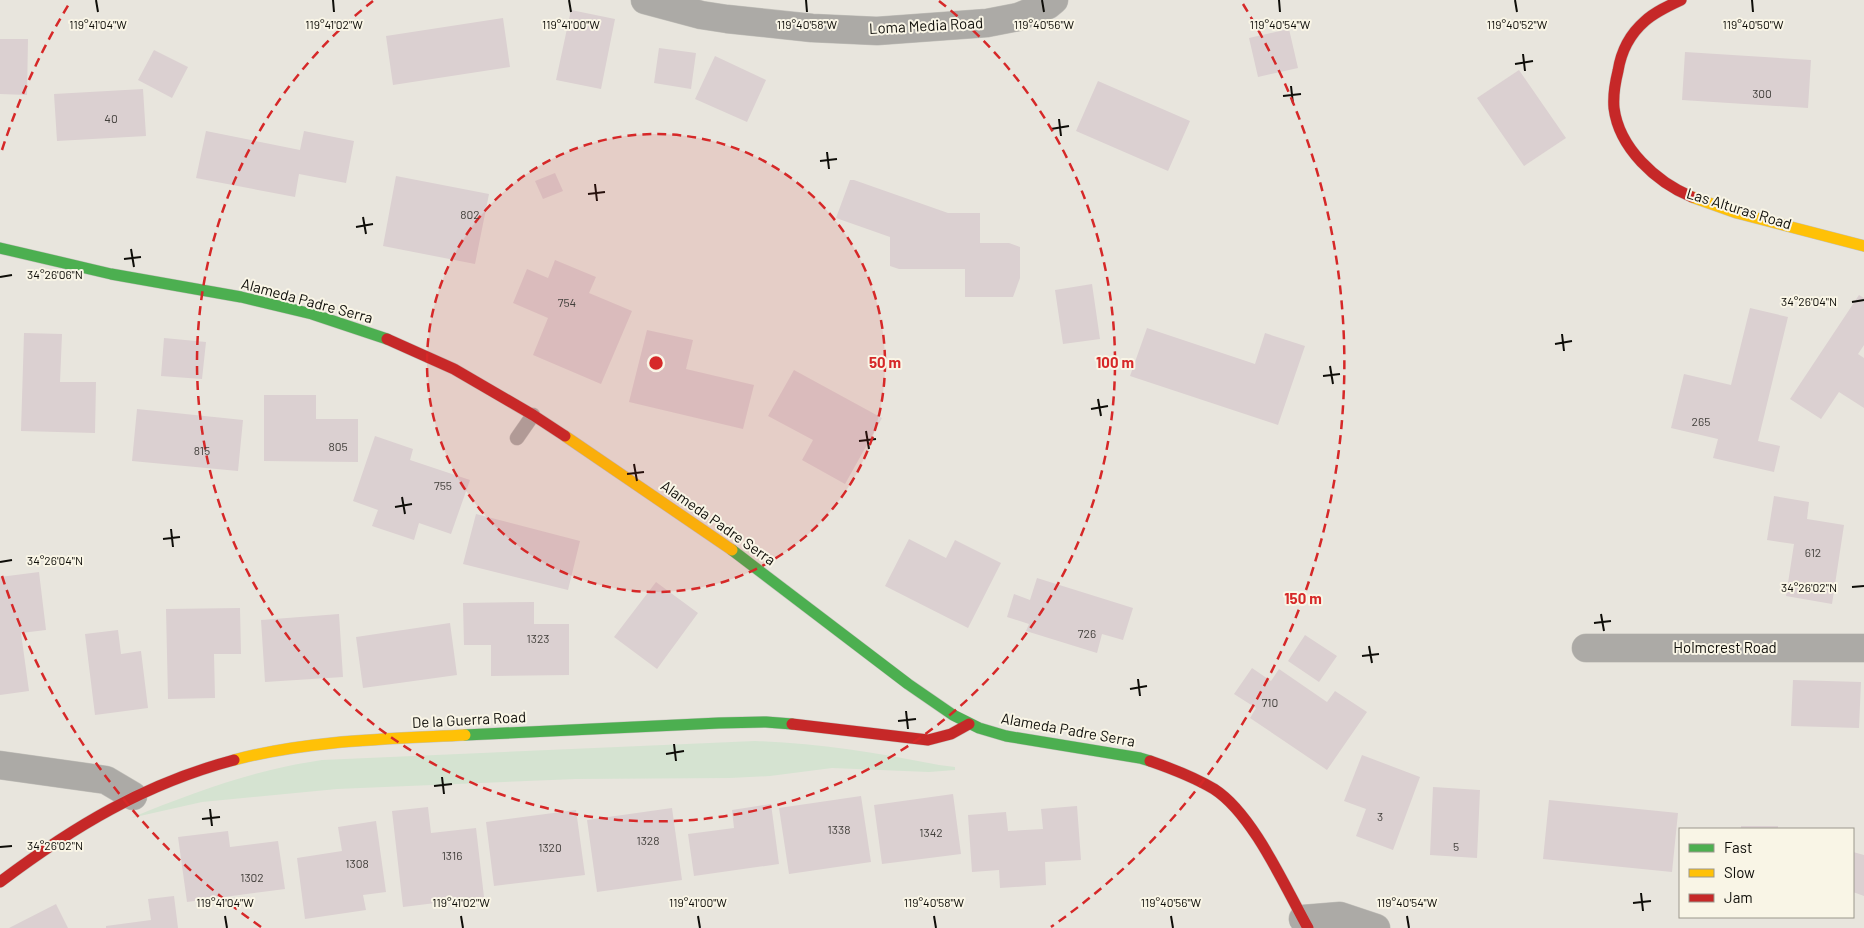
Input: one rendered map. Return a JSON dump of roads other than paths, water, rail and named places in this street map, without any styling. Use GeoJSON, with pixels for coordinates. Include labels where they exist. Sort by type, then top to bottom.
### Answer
{"type":"FeatureCollection","features":[{"type":"Feature","properties":{"kind":"street","name":"Loma Media Road"},"geometry":{"type":"LineString","coordinates":[[645,0],[701,15],[727,19],[812,28],[877,31],[987,23],[1018,18],[1044,7],[1054,0]]}},
{"type":"Feature","properties":{"kind":"street","name":"Las Alturas Road"},"geometry":{"type":"LineString","coordinates":[[1681,0],[1662,8],[1644,20],[1632,34],[1623,50],[1618,67],[1613,100],[1616,118],[1623,135],[1642,162],[1664,182],[1690,196],[1732,210],[1864,246]]}},
{"type":"Feature","properties":{"kind":"street","name":"Alameda Padre Serra"},"geometry":{"type":"LineString","coordinates":[[0,248],[111,274],[241,297],[312,314],[408,347],[454,369],[533,416],[714,537],[908,684],[969,724],[1012,737],[1140,758],[1182,772],[1214,790],[1229,802],[1254,831],[1306,924]]}},
{"type":"Feature","properties":{"kind":"street","name":"Holmcrest Road"},"geometry":{"type":"LineString","coordinates":[[1586,648],[1864,648]]}},
{"type":"Feature","properties":{"kind":"street","name":"De la Guerra Road"},"geometry":{"type":"LineString","coordinates":[[0,882],[83,822],[133,796],[214,765],[269,752],[319,744],[381,738],[756,722],[846,728],[928,740],[950,734],[969,724]]}},
{"type":"Feature","properties":{"kind":"street"},"geometry":{"type":"LineString","coordinates":[[0,765],[106,780],[133,796]]}},
{"type":"Feature","properties":{"kind":"street"},"geometry":{"type":"LineString","coordinates":[[1306,924],[1340,916],[1376,928]]}},
{"type":"Feature","properties":{"kind":"lane"},"geometry":{"type":"LineString","coordinates":[[517,438],[533,416]]}}]}
